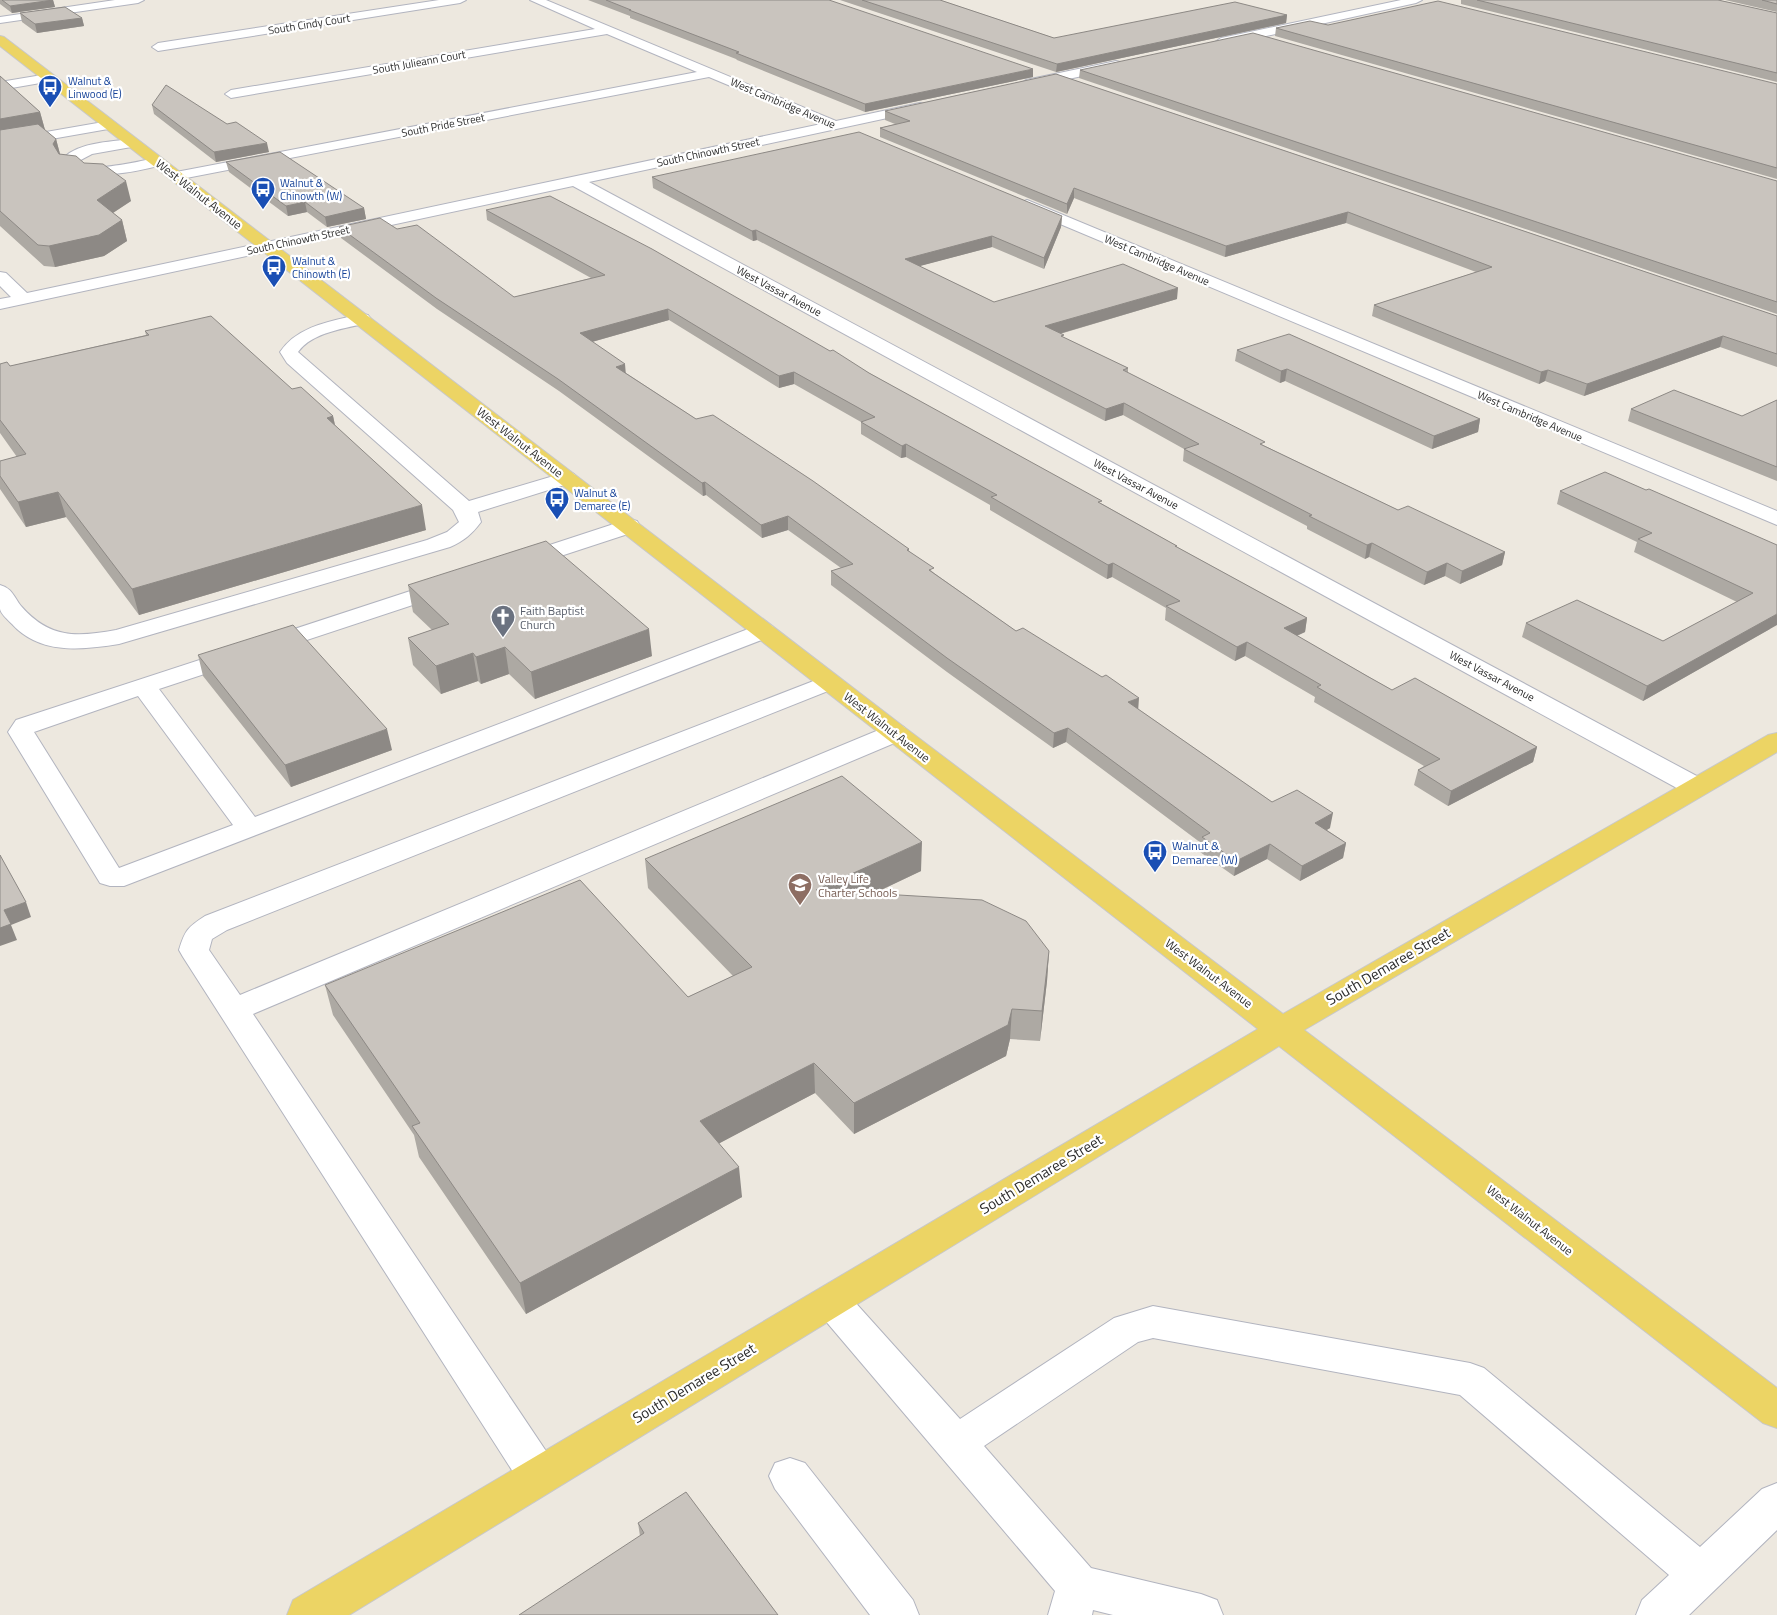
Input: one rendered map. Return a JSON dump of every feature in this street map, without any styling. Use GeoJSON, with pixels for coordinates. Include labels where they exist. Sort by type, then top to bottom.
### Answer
{"type":"FeatureCollection","features":[{"type":"Feature","properties":{"kind":"main road","name":"West Walnut Avenue"},"geometry":{"type":"LineString","coordinates":[[0,40],[894,733],[1282,1029],[1777,1411]]}},
{"type":"Feature","properties":{"kind":"main road","name":"South Demaree Street"},"geometry":{"type":"LineString","coordinates":[[309,1615],[1282,1029],[1777,741]]}},
{"type":"Feature","properties":{"kind":"street"},"geometry":{"type":"LineString","coordinates":[[0,20],[138,0]]}},
{"type":"Feature","properties":{"kind":"street","name":"South Cindy Court"},"geometry":{"type":"LineString","coordinates":[[158,47],[460,0]]}},
{"type":"Feature","properties":{"kind":"street","name":"West Cambridge Avenue"},"geometry":{"type":"LineString","coordinates":[[536,0],[861,136]]}},
{"type":"Feature","properties":{"kind":"street"},"geometry":{"type":"LineString","coordinates":[[1205,46],[1423,1]]}},
{"type":"Feature","properties":{"kind":"street","name":"South Julieann Court"},"geometry":{"type":"LineString","coordinates":[[231,94],[608,30]]}},
{"type":"Feature","properties":{"kind":"street"},"geometry":{"type":"LineString","coordinates":[[1252,35],[1278,43]]}},
{"type":"Feature","properties":{"kind":"street"},"geometry":{"type":"LineString","coordinates":[[1017,86],[1130,62]]}},
{"type":"Feature","properties":{"kind":"street"},"geometry":{"type":"LineString","coordinates":[[1026,69],[1087,86]]}},
{"type":"Feature","properties":{"kind":"street","name":"South Pride Street"},"geometry":{"type":"LineString","coordinates":[[176,176],[711,73]]}},
{"type":"Feature","properties":{"kind":"street"},"geometry":{"type":"LineString","coordinates":[[0,86],[48,78]]}},
{"type":"Feature","properties":{"kind":"street","name":"South Chinowth Street"},"geometry":{"type":"LineString","coordinates":[[0,304],[931,104]]}},
{"type":"Feature","properties":{"kind":"street"},"geometry":{"type":"LineString","coordinates":[[0,143],[109,125]]}},
{"type":"Feature","properties":{"kind":"street"},"geometry":{"type":"LineString","coordinates":[[132,143],[83,153],[70,158],[66,162],[70,168],[85,171],[109,170],[157,162]]}},
{"type":"Feature","properties":{"kind":"street","name":"West Vassar Avenue"},"geometry":{"type":"LineString","coordinates":[[575,180],[1696,787]]}},
{"type":"Feature","properties":{"kind":"street","name":"West Cambridge Avenue"},"geometry":{"type":"LineString","coordinates":[[1008,198],[1777,520]]}},
{"type":"Feature","properties":{"kind":"street"},"geometry":{"type":"LineString","coordinates":[[0,278],[23,299]]}},
{"type":"Feature","properties":{"kind":"street"},"geometry":{"type":"LineString","coordinates":[[0,592],[11,610],[35,632],[52,640],[87,643],[119,637],[451,539],[465,530],[470,522],[464,509],[294,359],[290,352],[292,346],[304,338],[362,320]]}},
{"type":"Feature","properties":{"kind":"street"},"geometry":{"type":"LineString","coordinates":[[464,509],[567,478]]}},
{"type":"Feature","properties":{"kind":"street"},"geometry":{"type":"LineString","coordinates":[[499,569],[629,526]]}},
{"type":"Feature","properties":{"kind":"street"},"geometry":{"type":"LineString","coordinates":[[471,578],[25,725],[21,732],[110,877],[124,877],[764,631]]}},
{"type":"Feature","properties":{"kind":"street"},"geometry":{"type":"LineString","coordinates":[[539,1476],[194,950],[199,934],[216,923],[829,682]]}},
{"type":"Feature","properties":{"kind":"street"},"geometry":{"type":"LineString","coordinates":[[144,686],[250,829]]}},
{"type":"Feature","properties":{"kind":"street"},"geometry":{"type":"LineString","coordinates":[[234,1010],[894,733]]}},
{"type":"Feature","properties":{"kind":"street"},"geometry":{"type":"LineString","coordinates":[[831,1301],[956,1443],[1074,1601],[1202,1615]]}},
{"type":"Feature","properties":{"kind":"street"},"geometry":{"type":"LineString","coordinates":[[956,1443],[1127,1329],[1154,1322],[1470,1380],[1700,1574]]}},
{"type":"Feature","properties":{"kind":"street"},"geometry":{"type":"LineString","coordinates":[[790,1476],[897,1615]]}},
{"type":"Feature","properties":{"kind":"street"},"geometry":{"type":"LineString","coordinates":[[1658,1615],[1777,1502]]}},
{"type":"Feature","properties":{"kind":"building"},"geometry":{"type":"Polygon","coordinates":[[[2,0],[53,0],[10,6],[2,0]]]}},
{"type":"Feature","properties":{"kind":"building"},"geometry":{"type":"Polygon","coordinates":[[[606,0],[829,0],[1033,69],[865,104],[606,0]]]}},
{"type":"Feature","properties":{"kind":"building"},"geometry":{"type":"Polygon","coordinates":[[[862,0],[940,0],[1054,38],[1235,2],[1287,15],[1057,64],[862,0]]]}},
{"type":"Feature","properties":{"kind":"building"},"geometry":{"type":"Polygon","coordinates":[[[1477,0],[1718,0],[1777,13],[1777,73],[1477,0]]]}},
{"type":"Feature","properties":{"kind":"building"},"geometry":{"type":"Polygon","coordinates":[[[1762,0],[1777,0],[1777,4],[1762,0]]]}},
{"type":"Feature","properties":{"kind":"building"},"geometry":{"type":"Polygon","coordinates":[[[1438,1],[1777,84],[1777,168],[1276,28],[1310,21],[1328,25],[1438,1]]]}},
{"type":"Feature","properties":{"kind":"building"},"geometry":{"type":"Polygon","coordinates":[[[65,7],[82,18],[35,24],[20,13],[65,7]]]}},
{"type":"Feature","properties":{"kind":"building"},"geometry":{"type":"Polygon","coordinates":[[[1253,33],[1777,181],[1777,302],[1080,70],[1253,33]]]}},
{"type":"Feature","properties":{"kind":"building"},"geometry":{"type":"Polygon","coordinates":[[[1056,74],[1777,316],[1777,354],[1723,336],[1587,384],[1548,370],[1541,372],[1374,305],[1492,267],[1348,212],[1226,246],[1074,188],[1067,204],[880,128],[910,121],[885,111],[1056,74]]]}},
{"type":"Feature","properties":{"kind":"building"},"geometry":{"type":"Polygon","coordinates":[[[0,76],[40,112],[0,119],[0,76]]]}},
{"type":"Feature","properties":{"kind":"building"},"geometry":{"type":"Polygon","coordinates":[[[166,85],[227,124],[236,122],[267,143],[214,152],[152,105],[166,85]]]}},
{"type":"Feature","properties":{"kind":"building"},"geometry":{"type":"Polygon","coordinates":[[[38,124],[56,139],[53,144],[59,154],[76,156],[84,163],[103,164],[126,181],[97,200],[122,220],[99,235],[49,246],[38,245],[0,211],[0,130],[38,124]]]}},
{"type":"Feature","properties":{"kind":"building"},"geometry":{"type":"Polygon","coordinates":[[[859,132],[1062,216],[1044,258],[992,236],[905,259],[994,302],[1123,264],[1178,288],[1045,326],[1064,335],[1061,336],[1128,368],[1123,370],[1265,442],[1260,444],[1398,510],[1408,506],[1505,552],[1462,571],[1447,563],[1427,572],[1372,543],[1367,545],[1309,516],[1312,515],[1184,449],[1199,444],[1124,403],[1106,409],[756,230],[752,231],[652,177],[859,132]]]}},
{"type":"Feature","properties":{"kind":"building"},"geometry":{"type":"Polygon","coordinates":[[[280,152],[364,208],[325,217],[305,202],[286,206],[226,162],[280,152]]]}},
{"type":"Feature","properties":{"kind":"building"},"geometry":{"type":"Polygon","coordinates":[[[550,196],[652,249],[830,351],[833,350],[869,373],[1102,501],[1098,502],[1177,546],[1175,546],[1307,618],[1284,628],[1392,690],[1415,678],[1537,747],[1451,791],[1418,770],[1440,759],[1317,687],[1321,685],[1247,642],[1237,647],[1166,606],[1180,601],[1113,563],[1108,565],[991,497],[997,495],[906,444],[902,446],[861,422],[875,417],[794,372],[779,376],[668,309],[580,333],[625,364],[616,367],[696,419],[713,415],[813,481],[934,568],[929,570],[1016,631],[1023,628],[1102,677],[1106,675],[1139,698],[1128,702],[1272,802],[1297,790],[1333,813],[1315,823],[1346,843],[1302,866],[1270,844],[1236,861],[1202,837],[1210,833],[1068,728],[1054,733],[947,658],[831,571],[853,564],[788,516],[761,525],[705,482],[702,483],[558,379],[436,298],[339,227],[380,218],[397,229],[417,225],[514,297],[605,275],[486,210],[550,196]]]}},
{"type":"Feature","properties":{"kind":"building"},"geometry":{"type":"Polygon","coordinates":[[[211,316],[292,389],[301,387],[333,416],[327,418],[422,505],[132,589],[58,492],[18,502],[0,476],[0,461],[26,454],[0,420],[0,364],[7,362],[10,366],[149,335],[145,331],[211,316]]]}},
{"type":"Feature","properties":{"kind":"building"},"geometry":{"type":"Polygon","coordinates":[[[1289,334],[1480,419],[1434,436],[1287,369],[1281,371],[1237,350],[1289,334]]]}},
{"type":"Feature","properties":{"kind":"building"},"geometry":{"type":"Polygon","coordinates":[[[1674,390],[1742,416],[1777,400],[1777,467],[1631,409],[1674,390]]]}},
{"type":"Feature","properties":{"kind":"building"},"geometry":{"type":"Polygon","coordinates":[[[1605,472],[1646,490],[1649,489],[1777,545],[1777,614],[1647,686],[1526,623],[1577,600],[1663,641],[1753,593],[1638,539],[1652,533],[1560,491],[1605,472]]]}},
{"type":"Feature","properties":{"kind":"building"},"geometry":{"type":"Polygon","coordinates":[[[546,541],[649,629],[531,672],[505,647],[476,657],[473,653],[436,666],[408,638],[449,624],[408,585],[546,541]]]}},
{"type":"Feature","properties":{"kind":"building"},"geometry":{"type":"Polygon","coordinates":[[[293,625],[387,729],[285,765],[198,655],[293,625]]]}},
{"type":"Feature","properties":{"kind":"building"},"geometry":{"type":"Polygon","coordinates":[[[842,776],[922,842],[816,890],[982,900],[1026,921],[1049,951],[1042,1011],[1012,1009],[1008,1025],[854,1103],[814,1063],[700,1121],[739,1167],[520,1283],[412,1126],[420,1123],[325,985],[580,880],[688,997],[752,967],[645,859],[842,776]]]}},
{"type":"Feature","properties":{"kind":"building"},"geometry":{"type":"Polygon","coordinates":[[[0,855],[26,902],[4,910],[11,924],[0,928],[0,855]]]}},
{"type":"Feature","properties":{"kind":"building"},"geometry":{"type":"Polygon","coordinates":[[[686,1492],[778,1615],[519,1615],[644,1533],[638,1523],[686,1492]]]}},
{"type":"Feature","properties":{"kind":"place","name":"Walnut & Linwood (E)"},"geometry":{"type":"Point","coordinates":[50,108]}},
{"type":"Feature","properties":{"kind":"place","name":"Walnut & Chinowth (W)"},"geometry":{"type":"Point","coordinates":[263,210]}},
{"type":"Feature","properties":{"kind":"place","name":"Walnut & Chinowth (E)"},"geometry":{"type":"Point","coordinates":[274,288]}},
{"type":"Feature","properties":{"kind":"place","name":"Walnut & Demaree (E)"},"geometry":{"type":"Point","coordinates":[557,520]}},
{"type":"Feature","properties":{"kind":"place","name":"Faith Baptist Church"},"geometry":{"type":"Point","coordinates":[503,638]}},
{"type":"Feature","properties":{"kind":"place","name":"Walnut & Demaree (W)"},"geometry":{"type":"Point","coordinates":[1155,873]}},
{"type":"Feature","properties":{"kind":"place","name":"Valley Life Charter Schools"},"geometry":{"type":"Point","coordinates":[800,906]}}]}
